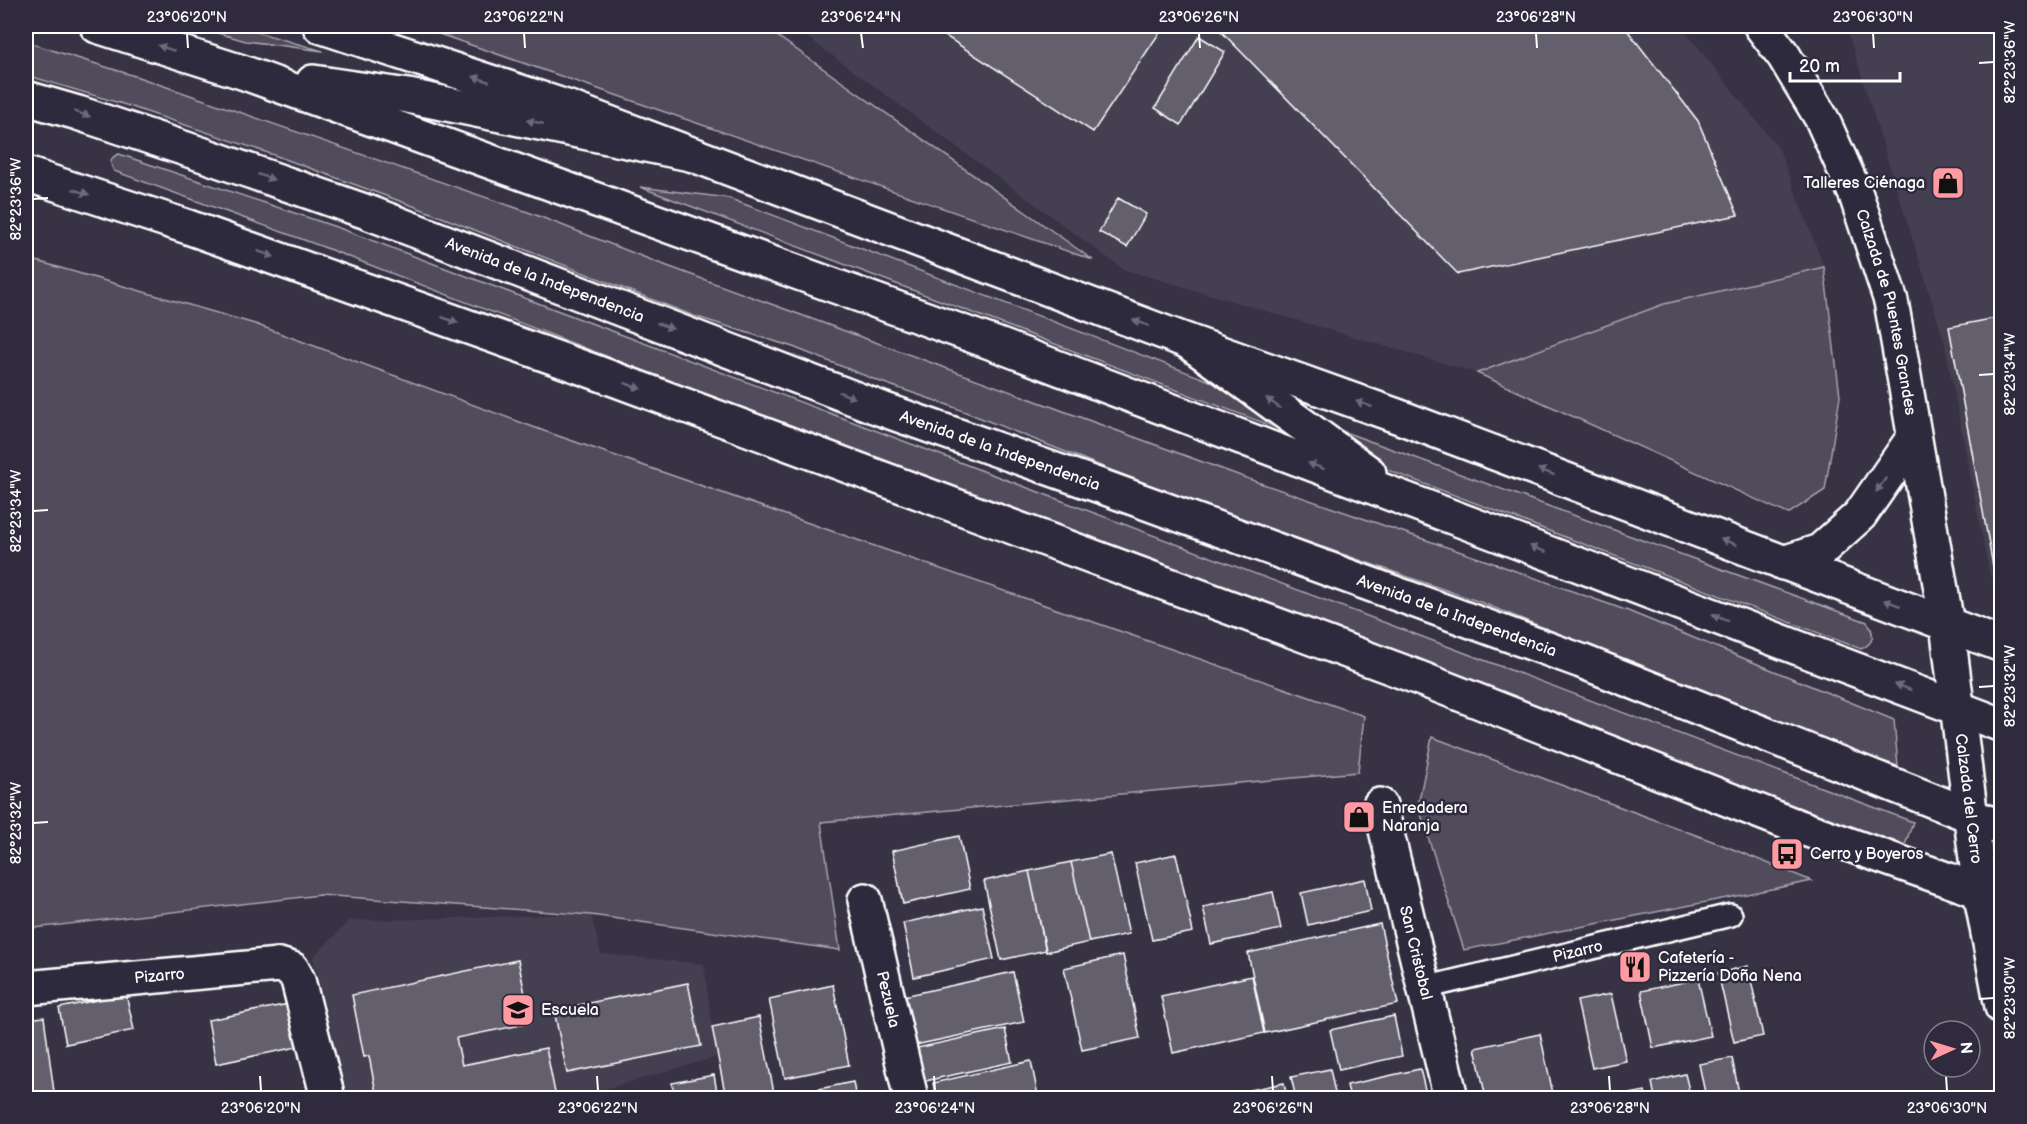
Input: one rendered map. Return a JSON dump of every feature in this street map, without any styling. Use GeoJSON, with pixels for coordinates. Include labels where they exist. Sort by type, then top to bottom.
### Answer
{"type":"FeatureCollection","features":[{"type":"Feature","properties":{"kind":"main road"},"geometry":{"type":"LineString","coordinates":[[97,26],[242,72],[990,342],[2001,725]]}},
{"type":"Feature","properties":{"kind":"main road"},"geometry":{"type":"LineString","coordinates":[[320,26],[569,108],[1187,341],[1397,416],[2001,645]]}},
{"type":"Feature","properties":{"kind":"main road","name":"Calzada de Puentes Grandes"},"geometry":{"type":"LineString","coordinates":[[1761,26],[1784,56],[1822,118],[1856,195],[1890,301],[1947,624]]}},
{"type":"Feature","properties":{"kind":"main road"},"geometry":{"type":"LineString","coordinates":[[242,72],[408,96],[695,155]]}},
{"type":"Feature","properties":{"kind":"main road","name":"Avenida de la Independencia"},"geometry":{"type":"LineString","coordinates":[[26,98],[189,150],[367,212],[882,409],[1581,661],[2001,828]]}},
{"type":"Feature","properties":{"kind":"main road"},"geometry":{"type":"LineString","coordinates":[[26,174],[188,227],[605,375],[1398,670],[1791,824],[1991,895]]}},
{"type":"Feature","properties":{"kind":"main road"},"geometry":{"type":"LineString","coordinates":[[1187,341],[1405,499]]}},
{"type":"Feature","properties":{"kind":"main road"},"geometry":{"type":"LineString","coordinates":[[1783,563],[1820,551],[1860,514],[1914,437]]}},
{"type":"Feature","properties":{"kind":"main road","name":"Calzada del Cerro"},"geometry":{"type":"LineString","coordinates":[[1947,624],[1970,816],[1991,895],[2001,1007]]}},
{"type":"Feature","properties":{"kind":"main road","name":"San Cristobal"},"geometry":{"type":"LineString","coordinates":[[1380,805],[1451,1098]]}},
{"type":"Feature","properties":{"kind":"main road","name":"Pezuela"},"geometry":{"type":"LineString","coordinates":[[865,900],[911,1098]]}},
{"type":"Feature","properties":{"kind":"main road","name":"Pizarro"},"geometry":{"type":"LineString","coordinates":[[26,988],[279,965],[292,969],[298,980],[328,1098]]}},
{"type":"Feature","properties":{"kind":"lane","name":"Pizarro"},"geometry":{"type":"LineString","coordinates":[[1424,988],[1731,915]]}},
{"type":"Feature","properties":{"kind":"shaded area"},"geometry":{"type":"Polygon","coordinates":[[[193,26],[236,26],[323,51],[246,41],[193,26]]]}},
{"type":"Feature","properties":{"kind":"shaded area"},"geometry":{"type":"Polygon","coordinates":[[[416,26],[763,26],[1093,260],[416,26]]]}},
{"type":"Feature","properties":{"kind":"shaded area"},"geometry":{"type":"Polygon","coordinates":[[[792,26],[1681,26],[1779,149],[1824,267],[1664,304],[1477,373],[1123,269],[792,26]]]}},
{"type":"Feature","properties":{"kind":"shaded area","name":"Talleres Ciénaga"},"geometry":{"type":"Polygon","coordinates":[[[1846,26],[2001,26],[2001,585],[1990,576],[1944,340],[1846,26]]]}},
{"type":"Feature","properties":{"kind":"shaded area"},"geometry":{"type":"Polygon","coordinates":[[[26,42],[138,77],[528,212],[659,263],[1260,483],[1628,611],[1894,720],[1898,766],[1840,747],[1480,602],[1176,496],[948,405],[881,382],[793,347],[694,316],[416,207],[274,155],[126,105],[26,75],[26,42]]]}},
{"type":"Feature","properties":{"kind":"shaded area"},"geometry":{"type":"Polygon","coordinates":[[[119,154],[339,228],[1913,822],[1904,848],[1337,635],[1142,556],[808,434],[326,248],[114,171],[111,161],[119,154]]]}},
{"type":"Feature","properties":{"kind":"shaded area"},"geometry":{"type":"Polygon","coordinates":[[[640,187],[728,198],[1331,427],[1867,622],[1872,634],[1871,641],[1861,649],[640,187]]]}},
{"type":"Feature","properties":{"kind":"shaded area"},"geometry":{"type":"Polygon","coordinates":[[[26,258],[255,324],[544,431],[1364,716],[1358,772],[821,822],[840,950],[591,915],[320,895],[26,929],[26,258]]]}},
{"type":"Feature","properties":{"kind":"shaded area"},"geometry":{"type":"Polygon","coordinates":[[[1824,267],[1840,396],[1825,490],[1788,514],[1477,373],[1664,304],[1824,267]]]}},
{"type":"Feature","properties":{"kind":"shaded area"},"geometry":{"type":"Polygon","coordinates":[[[1432,737],[1720,844],[1812,881],[1464,950],[1418,805],[1432,737]]]}},
{"type":"Feature","properties":{"kind":"shaded area","name":"Escuela"},"geometry":{"type":"Polygon","coordinates":[[[591,914],[601,954],[704,964],[716,1057],[605,1089],[607,1098],[348,1098],[313,957],[349,921],[591,914]]]}},
{"type":"Feature","properties":{"kind":"building"},"geometry":{"type":"Polygon","coordinates":[[[930,26],[1164,26],[1093,132],[930,26]]]}},
{"type":"Feature","properties":{"kind":"building"},"geometry":{"type":"Polygon","coordinates":[[[1216,26],[1624,26],[1698,121],[1738,215],[1458,274],[1216,26]]]}},
{"type":"Feature","properties":{"kind":"building"},"geometry":{"type":"Polygon","coordinates":[[[1199,36],[1225,52],[1181,125],[1155,108],[1199,36]]]}},
{"type":"Feature","properties":{"kind":"building"},"geometry":{"type":"Polygon","coordinates":[[[1118,198],[1146,214],[1127,247],[1099,232],[1118,198]]]}},
{"type":"Feature","properties":{"kind":"building"},"geometry":{"type":"Polygon","coordinates":[[[2002,317],[2002,565],[1993,566],[1949,327],[2002,317]]]}},
{"type":"Feature","properties":{"kind":"building"},"geometry":{"type":"Polygon","coordinates":[[[959,836],[970,889],[903,904],[892,851],[959,836]]]}},
{"type":"Feature","properties":{"kind":"building"},"geometry":{"type":"Polygon","coordinates":[[[1111,854],[1129,934],[1089,942],[1071,862],[1111,854]]]}},
{"type":"Feature","properties":{"kind":"building"},"geometry":{"type":"Polygon","coordinates":[[[1176,854],[1193,932],[1152,940],[1135,863],[1176,854]]]}},
{"type":"Feature","properties":{"kind":"building"},"geometry":{"type":"Polygon","coordinates":[[[1071,862],[1089,942],[1046,952],[1029,871],[1071,862]]]}},
{"type":"Feature","properties":{"kind":"building"},"geometry":{"type":"Polygon","coordinates":[[[1029,871],[1046,950],[1001,960],[984,881],[1029,871]]]}},
{"type":"Feature","properties":{"kind":"building"},"geometry":{"type":"Polygon","coordinates":[[[1365,879],[1371,911],[1308,925],[1301,893],[1365,879]]]}},
{"type":"Feature","properties":{"kind":"building"},"geometry":{"type":"Polygon","coordinates":[[[1273,892],[1281,929],[1211,944],[1203,907],[1273,892]]]}},
{"type":"Feature","properties":{"kind":"building"},"geometry":{"type":"Polygon","coordinates":[[[982,906],[994,959],[914,977],[903,923],[982,906]]]}},
{"type":"Feature","properties":{"kind":"building"},"geometry":{"type":"Polygon","coordinates":[[[1380,924],[1398,1004],[1265,1033],[1248,953],[1380,924]]]}},
{"type":"Feature","properties":{"kind":"building"},"geometry":{"type":"Polygon","coordinates":[[[1123,955],[1140,1038],[1082,1050],[1064,968],[1123,955]]]}},
{"type":"Feature","properties":{"kind":"building"},"geometry":{"type":"Polygon","coordinates":[[[518,960],[531,1023],[456,1038],[462,1065],[546,1048],[556,1098],[377,1098],[369,1056],[364,1057],[352,995],[518,960]]]}},
{"type":"Feature","properties":{"kind":"building"},"geometry":{"type":"Polygon","coordinates":[[[1748,966],[1763,1036],[1734,1042],[1718,973],[1748,966]]]}},
{"type":"Feature","properties":{"kind":"building"},"geometry":{"type":"Polygon","coordinates":[[[1013,972],[1024,1022],[915,1045],[904,996],[1013,972]]]}},
{"type":"Feature","properties":{"kind":"building"},"geometry":{"type":"Polygon","coordinates":[[[1252,976],[1264,1033],[1173,1053],[1161,996],[1252,976]]]}},
{"type":"Feature","properties":{"kind":"building"},"geometry":{"type":"Polygon","coordinates":[[[1698,979],[1711,1036],[1653,1048],[1641,991],[1698,979]]]}},
{"type":"Feature","properties":{"kind":"building"},"geometry":{"type":"Polygon","coordinates":[[[688,983],[701,1046],[567,1073],[554,1010],[688,983]]]}},
{"type":"Feature","properties":{"kind":"building"},"geometry":{"type":"Polygon","coordinates":[[[833,985],[849,1065],[785,1078],[769,999],[833,985]]]}},
{"type":"Feature","properties":{"kind":"building"},"geometry":{"type":"Polygon","coordinates":[[[126,994],[134,1030],[66,1044],[59,1008],[126,994]]]}},
{"type":"Feature","properties":{"kind":"building"},"geometry":{"type":"Polygon","coordinates":[[[1611,994],[1626,1061],[1592,1068],[1577,1001],[1611,994]]]}},
{"type":"Feature","properties":{"kind":"building"},"geometry":{"type":"Polygon","coordinates":[[[289,1004],[297,1047],[216,1064],[208,1020],[289,1004]]]}},
{"type":"Feature","properties":{"kind":"building"},"geometry":{"type":"Polygon","coordinates":[[[1394,1016],[1402,1056],[1339,1070],[1330,1030],[1394,1016]]]}},
{"type":"Feature","properties":{"kind":"building"},"geometry":{"type":"Polygon","coordinates":[[[44,1017],[54,1092],[26,1096],[26,1019],[44,1017]]]}},
{"type":"Feature","properties":{"kind":"building"},"geometry":{"type":"Polygon","coordinates":[[[759,1017],[775,1098],[726,1098],[712,1027],[759,1017]]]}},
{"type":"Feature","properties":{"kind":"building"},"geometry":{"type":"Polygon","coordinates":[[[1005,1029],[1012,1062],[925,1081],[917,1048],[1005,1029]]]}},
{"type":"Feature","properties":{"kind":"building"},"geometry":{"type":"Polygon","coordinates":[[[1540,1034],[1554,1098],[1486,1098],[1475,1048],[1540,1034]]]}},
{"type":"Feature","properties":{"kind":"building"},"geometry":{"type":"Polygon","coordinates":[[[1732,1058],[1740,1098],[1706,1098],[1699,1064],[1732,1058]]]}},
{"type":"Feature","properties":{"kind":"building"},"geometry":{"type":"Polygon","coordinates":[[[1031,1061],[1038,1096],[1029,1098],[936,1098],[933,1083],[1031,1061]]]}},
{"type":"Feature","properties":{"kind":"building"},"geometry":{"type":"Polygon","coordinates":[[[1330,1069],[1336,1098],[1296,1098],[1291,1077],[1330,1069]]]}},
{"type":"Feature","properties":{"kind":"building"},"geometry":{"type":"Polygon","coordinates":[[[1420,1069],[1427,1098],[1350,1098],[1347,1085],[1420,1069]]]}},
{"type":"Feature","properties":{"kind":"building"},"geometry":{"type":"Polygon","coordinates":[[[1685,1074],[1691,1098],[1655,1098],[1652,1082],[1685,1074]]]}},
{"type":"Feature","properties":{"kind":"building"},"geometry":{"type":"Polygon","coordinates":[[[714,1075],[718,1098],[675,1098],[672,1083],[714,1075]]]}},
{"type":"Feature","properties":{"kind":"building"},"geometry":{"type":"Polygon","coordinates":[[[853,1082],[856,1098],[785,1098],[785,1096],[853,1082]]]}},
{"type":"Feature","properties":{"kind":"building"},"geometry":{"type":"Polygon","coordinates":[[[1284,1083],[1287,1098],[1252,1098],[1250,1090],[1284,1083]]]}},
{"type":"Feature","properties":{"kind":"building"},"geometry":{"type":"Polygon","coordinates":[[[1645,1091],[1647,1098],[1609,1098],[1645,1091]]]}},
{"type":"Feature","properties":{"kind":"place","name":"Talleres Ciénaga"},"geometry":{"type":"Point","coordinates":[1948,183]}},
{"type":"Feature","properties":{"kind":"place","name":"Enredadera Naranja"},"geometry":{"type":"Point","coordinates":[1359,817]}},
{"type":"Feature","properties":{"kind":"place","name":"Cerro y Boyeros"},"geometry":{"type":"Point","coordinates":[1787,854]}},
{"type":"Feature","properties":{"kind":"place","name":"Cafetería - Pizzería Doña Nena"},"geometry":{"type":"Point","coordinates":[1635,967]}},
{"type":"Feature","properties":{"kind":"place","name":"Escuela"},"geometry":{"type":"Point","coordinates":[518,1010]}}]}
